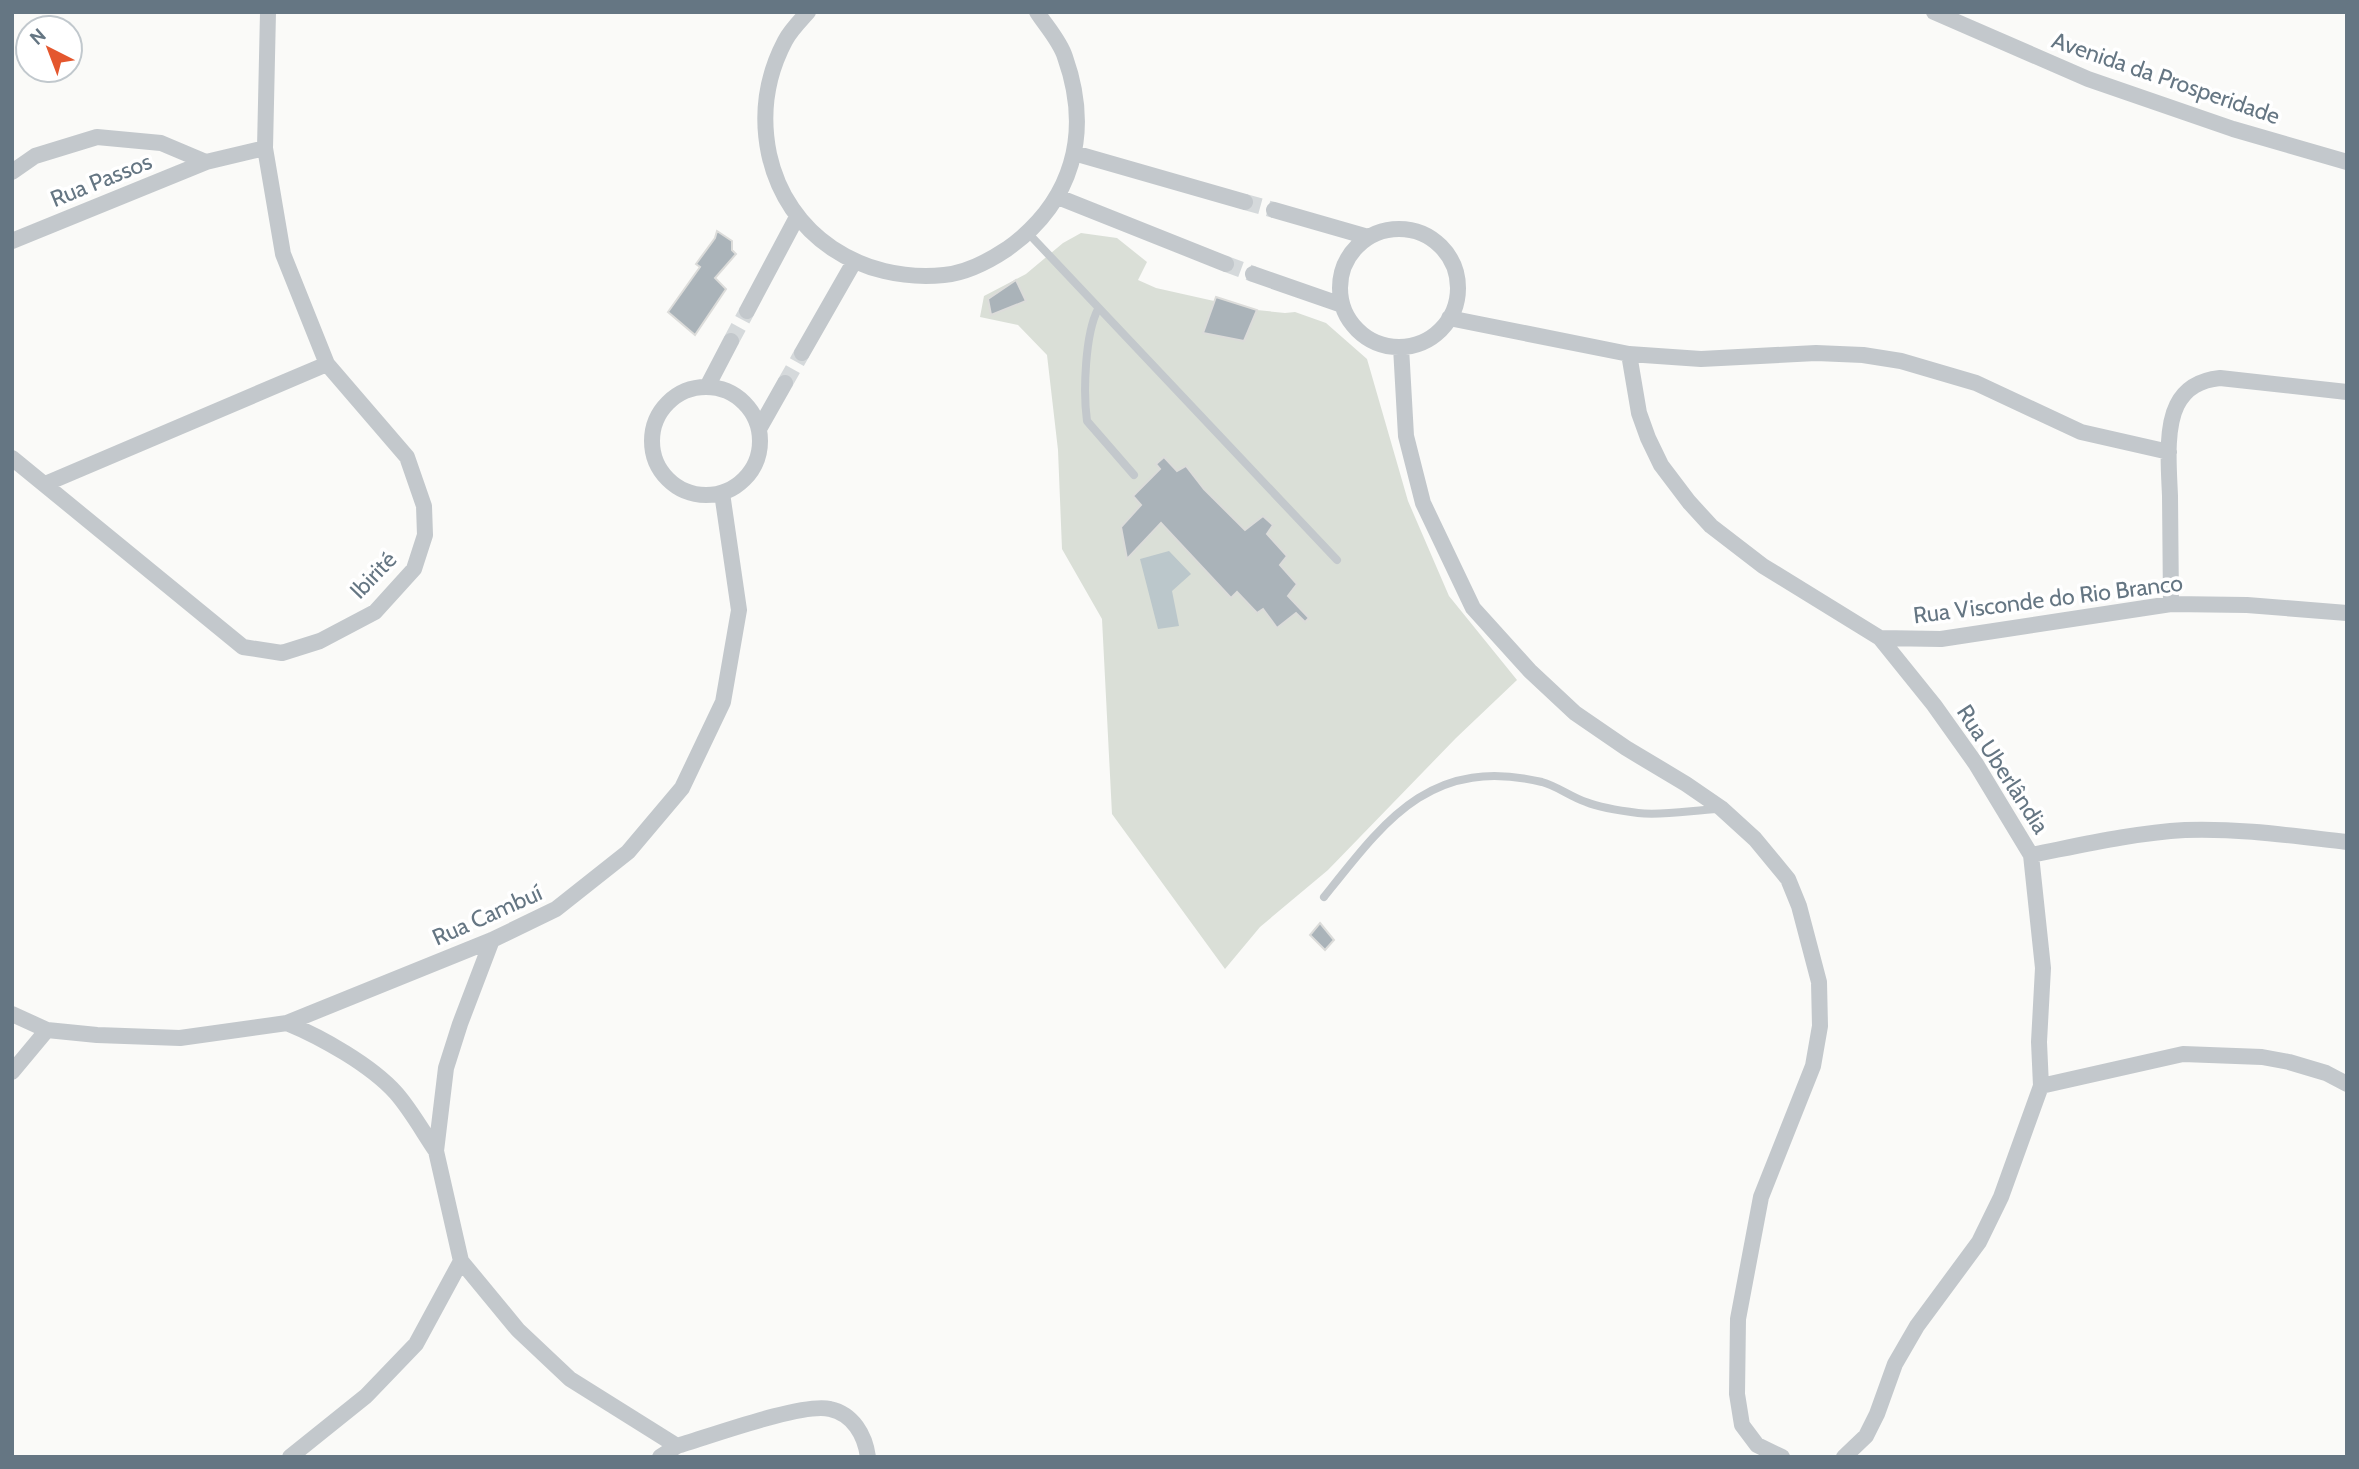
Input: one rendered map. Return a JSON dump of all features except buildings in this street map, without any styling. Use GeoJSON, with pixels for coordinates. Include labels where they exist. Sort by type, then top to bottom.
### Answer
{"type":"FeatureCollection","features":[{"type":"Feature","properties":{"kind":"street","name":"Ibirité"},"geometry":{"type":"LineString","coordinates":[[12,458],[243,647],[282,653],[320,641],[375,612],[414,569],[425,535],[424,506],[407,457],[327,364],[283,254],[265,149],[268,12]]}},
{"type":"Feature","properties":{"kind":"street"},"geometry":{"type":"LineString","coordinates":[[808,12],[785,40],[768,83],[764,130],[774,176],[797,217],[822,243],[854,262],[899,275],[946,275],[990,260],[1028,234],[1058,197],[1074,153],[1078,103],[1065,54],[1037,12]]}},
{"type":"Feature","properties":{"kind":"street","name":"Avenida da Prosperidade"},"geometry":{"type":"LineString","coordinates":[[1934,12],[2088,79],[2233,128],[2347,162]]}},
{"type":"Feature","properties":{"kind":"street","name":"Rua Passos"},"geometry":{"type":"LineString","coordinates":[[12,172],[35,156],[97,137],[160,143],[206,162]]}},
{"type":"Feature","properties":{"kind":"street","name":"Rua Passos"},"geometry":{"type":"LineString","coordinates":[[12,241],[206,162],[265,149]]}},
{"type":"Feature","properties":{"kind":"street"},"geometry":{"type":"LineString","coordinates":[[1074,153],[1245,202]]}},
{"type":"Feature","properties":{"kind":"street"},"geometry":{"type":"LineString","coordinates":[[1058,197],[1226,264]]}},
{"type":"Feature","properties":{"kind":"street"},"geometry":{"type":"LineString","coordinates":[[1274,210],[1368,237]]}},
{"type":"Feature","properties":{"kind":"street"},"geometry":{"type":"LineString","coordinates":[[747,311],[797,217]]}},
{"type":"Feature","properties":{"kind":"street"},"geometry":{"type":"LineString","coordinates":[[1406,229],[1425,234],[1441,246],[1452,261],[1458,280],[1456,300],[1449,318],[1437,333],[1420,343],[1401,346],[1382,344],[1364,336],[1351,323],[1342,305],[1339,286],[1343,267],[1353,250],[1368,237],[1386,230],[1406,229]]}},
{"type":"Feature","properties":{"kind":"street"},"geometry":{"type":"LineString","coordinates":[[802,353],[854,262]]}},
{"type":"Feature","properties":{"kind":"street"},"geometry":{"type":"LineString","coordinates":[[1254,274],[1342,305]]}},
{"type":"Feature","properties":{"kind":"street"},"geometry":{"type":"LineString","coordinates":[[1449,318],[1629,354],[1701,359],[1816,353],[1863,355],[1901,361],[1976,383],[2081,432],[2169,452]]}},
{"type":"Feature","properties":{"kind":"street"},"geometry":{"type":"LineString","coordinates":[[707,387],[731,341]]}},
{"type":"Feature","properties":{"kind":"street"},"geometry":{"type":"LineString","coordinates":[[1401,346],[1406,436],[1423,503],[1473,608],[1530,671],[1575,713],[1721,808],[1755,839],[1788,879],[1799,906],[1819,982],[1820,1026],[1813,1066],[1761,1197],[1738,1319],[1737,1394],[1742,1425],[1757,1445],[1782,1457]]}},
{"type":"Feature","properties":{"kind":"street","name":"Rua Uberlândia"},"geometry":{"type":"LineString","coordinates":[[1629,354],[1639,413],[1648,438],[1661,465],[1689,502],[1711,526],[1762,566],[1880,638],[1934,705],[1976,764],[2031,855],[2043,968],[2039,1042],[2041,1086],[2001,1197],[1979,1242],[1917,1326],[1895,1364],[1877,1415],[1866,1436],[1844,1457]]}},
{"type":"Feature","properties":{"kind":"street"},"geometry":{"type":"LineString","coordinates":[[45,484],[327,364]]}},
{"type":"Feature","properties":{"kind":"street"},"geometry":{"type":"LineString","coordinates":[[2171,604],[2169,452],[2173,414],[2177,404],[2192,386],[2220,378],[2347,392]]}},
{"type":"Feature","properties":{"kind":"street"},"geometry":{"type":"LineString","coordinates":[[760,429],[785,383]]}},
{"type":"Feature","properties":{"kind":"street"},"geometry":{"type":"LineString","coordinates":[[707,387],[725,390],[741,399],[752,412],[760,429],[760,447],[755,465],[744,480],[722,493],[694,494],[677,488],[664,476],[655,461],[652,444],[654,426],[662,411],[674,398],[690,389],[707,387]]}},
{"type":"Feature","properties":{"kind":"street","name":"Rua Cambuí"},"geometry":{"type":"LineString","coordinates":[[12,1014],[47,1030],[180,1038],[287,1023],[492,940],[556,909],[628,852],[682,788],[723,702],[739,610],[722,493]]}},
{"type":"Feature","properties":{"kind":"street","name":"Rua Visconde do Rio Branco"},"geometry":{"type":"LineString","coordinates":[[1880,638],[1941,639],[2171,604],[2247,605],[2347,613]]}},
{"type":"Feature","properties":{"kind":"street"},"geometry":{"type":"LineString","coordinates":[[2031,855],[2132,835],[2184,831],[2230,830],[2347,842]]}},
{"type":"Feature","properties":{"kind":"street"},"geometry":{"type":"LineString","coordinates":[[492,940],[446,1068],[436,1151],[461,1261],[518,1330],[570,1379],[677,1446]]}},
{"type":"Feature","properties":{"kind":"street"},"geometry":{"type":"LineString","coordinates":[[287,1023],[319,1036],[360,1063],[396,1092],[436,1151]]}},
{"type":"Feature","properties":{"kind":"street"},"geometry":{"type":"LineString","coordinates":[[12,1072],[47,1030]]}},
{"type":"Feature","properties":{"kind":"street"},"geometry":{"type":"LineString","coordinates":[[2041,1086],[2183,1054],[2262,1057],[2326,1073],[2347,1084]]}},
{"type":"Feature","properties":{"kind":"street"},"geometry":{"type":"LineString","coordinates":[[297,1455],[366,1396],[416,1344],[461,1261]]}},
{"type":"Feature","properties":{"kind":"street"},"geometry":{"type":"LineString","coordinates":[[660,1457],[677,1446],[795,1411],[817,1408],[830,1409],[853,1422],[863,1437],[868,1457]]}},
{"type":"Feature","properties":{"kind":"lane"},"geometry":{"type":"LineString","coordinates":[[1028,234],[1337,560]]}},
{"type":"Feature","properties":{"kind":"lane"},"geometry":{"type":"LineString","coordinates":[[1098,309],[1088,344],[1087,421],[1134,475]]}},
{"type":"Feature","properties":{"kind":"lane"},"geometry":{"type":"LineString","coordinates":[[1324,897],[1397,812],[1426,793],[1453,780],[1497,776],[1544,782],[1587,803],[1640,813],[1721,808]]}},
{"type":"Feature","properties":{"kind":"shaded area"},"geometry":{"type":"Polygon","coordinates":[[[1081,233],[1117,238],[1147,262],[1138,280],[1156,288],[1214,301],[1203,333],[1244,341],[1257,310],[1295,312],[1326,323],[1367,359],[1408,501],[1449,596],[1517,680],[1456,738],[1328,870],[1260,927],[1225,969],[1112,814],[1102,619],[1062,549],[1058,450],[1047,355],[1018,325],[980,317],[984,296],[1026,274],[1063,243],[1081,233]]]}},
{"type":"Feature","properties":{"kind":"shaded area"},"geometry":{"type":"Polygon","coordinates":[[[1169,551],[1191,574],[1172,591],[1179,626],[1158,629],[1140,559],[1169,551]]]}},
{"type":"Feature","properties":{"kind":"tunnel"},"geometry":{"type":"LineString","coordinates":[[1245,202],[1274,210]]}},
{"type":"Feature","properties":{"kind":"tunnel"},"geometry":{"type":"LineString","coordinates":[[1226,264],[1253,274]]}},
{"type":"Feature","properties":{"kind":"tunnel"},"geometry":{"type":"LineString","coordinates":[[731,341],[747,311]]}},
{"type":"Feature","properties":{"kind":"tunnel"},"geometry":{"type":"LineString","coordinates":[[785,383],[802,353]]}}]}
